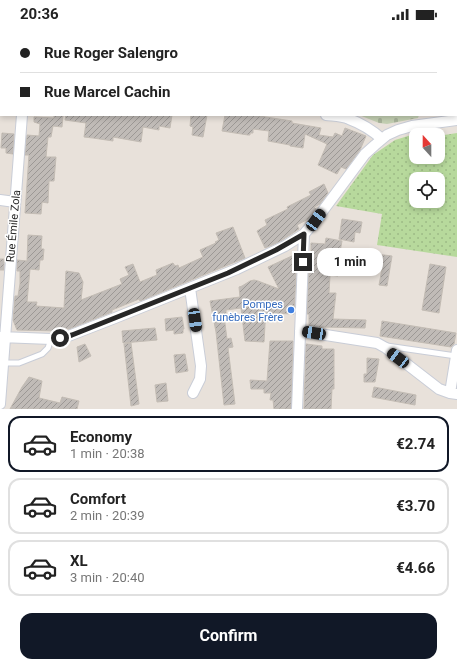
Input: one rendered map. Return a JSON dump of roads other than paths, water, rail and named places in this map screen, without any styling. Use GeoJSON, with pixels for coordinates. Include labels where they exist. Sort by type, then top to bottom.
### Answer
{"type":"FeatureCollection","features":[{"type":"Feature","properties":{"kind":"street","name":"Rue Émile Zola"},"geometry":{"type":"LineString","coordinates":[[0,404],[3,363],[2,337],[16,202],[22,116]]}},
{"type":"Feature","properties":{"kind":"street"},"geometry":{"type":"LineString","coordinates":[[332,116],[353,121],[374,133],[382,140]]}},
{"type":"Feature","properties":{"kind":"street"},"geometry":{"type":"LineString","coordinates":[[2,337],[60,338],[72,335],[237,269],[285,246],[304,234],[365,154],[387,135],[412,126],[457,120]]}},
{"type":"Feature","properties":{"kind":"street"},"geometry":{"type":"LineString","coordinates":[[0,200],[16,202]]}},
{"type":"Feature","properties":{"kind":"street"},"geometry":{"type":"LineString","coordinates":[[297,409],[304,234]]}},
{"type":"Feature","properties":{"kind":"street"},"geometry":{"type":"LineString","coordinates":[[190,288],[201,366],[200,379],[193,393]]}},
{"type":"Feature","properties":{"kind":"street"},"geometry":{"type":"LineString","coordinates":[[300,331],[371,342],[382,346],[439,389],[453,393],[456,353]]}},
{"type":"Feature","properties":{"kind":"lane"},"geometry":{"type":"LineString","coordinates":[[3,363],[19,363],[42,354],[48,348],[52,338]]}},
{"type":"Feature","properties":{"kind":"lane"},"geometry":{"type":"LineString","coordinates":[[382,346],[456,353]]}},
{"type":"Feature","properties":{"kind":"place","name":"Pompes funèbres Frère"},"geometry":{"type":"Point","coordinates":[291,310]}}]}
